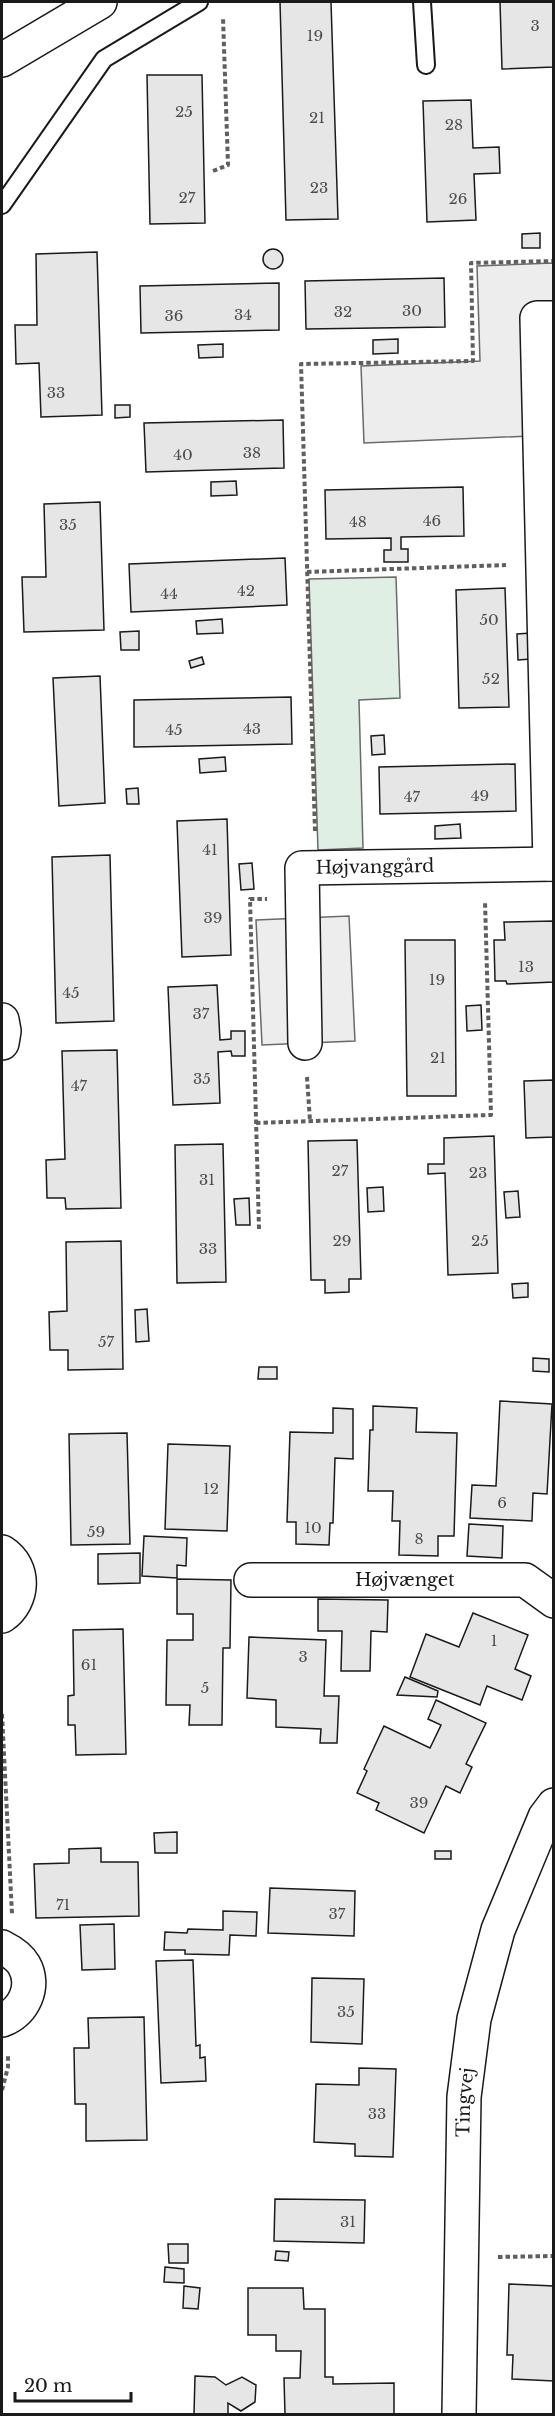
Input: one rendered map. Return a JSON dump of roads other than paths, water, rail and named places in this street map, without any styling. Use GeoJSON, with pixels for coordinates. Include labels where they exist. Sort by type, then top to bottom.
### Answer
{"type":"FeatureCollection","features":[{"type":"Feature","properties":{"kind":"street"},"geometry":{"type":"LineString","coordinates":[[2,60],[100,2]]}},
{"type":"Feature","properties":{"kind":"street","name":"Højvanggård"},"geometry":{"type":"LineString","coordinates":[[305,1042],[302,868],[552,864],[537,318],[554,318]]}},
{"type":"Feature","properties":{"kind":"street"},"geometry":{"type":"LineString","coordinates":[[2,1020],[4,1031],[2,1042]]}},
{"type":"Feature","properties":{"kind":"street"},"geometry":{"type":"LineString","coordinates":[[2,1551],[8,1555],[16,1568],[20,1583],[17,1598],[9,1611],[2,1616]]}},
{"type":"Feature","properties":{"kind":"street","name":"Højvænget"},"geometry":{"type":"LineString","coordinates":[[251,1580],[525,1580],[554,1601]]}},
{"type":"Feature","properties":{"kind":"street","name":"Tingvej"},"geometry":{"type":"LineString","coordinates":[[459,2415],[464,2097],[474,2019],[498,1930],[545,1817],[554,1805]]}},
{"type":"Feature","properties":{"kind":"street"},"geometry":{"type":"LineString","coordinates":[[2,2020],[21,2007],[28,1994],[28,1979],[24,1965],[5,1949]]}},
{"type":"Feature","properties":{"kind":"lane"},"geometry":{"type":"LineString","coordinates":[[2,205],[104,59],[199,2]]}},
{"type":"Feature","properties":{"kind":"lane"},"geometry":{"type":"LineString","coordinates":[[422,2],[426,65]]}}]}
